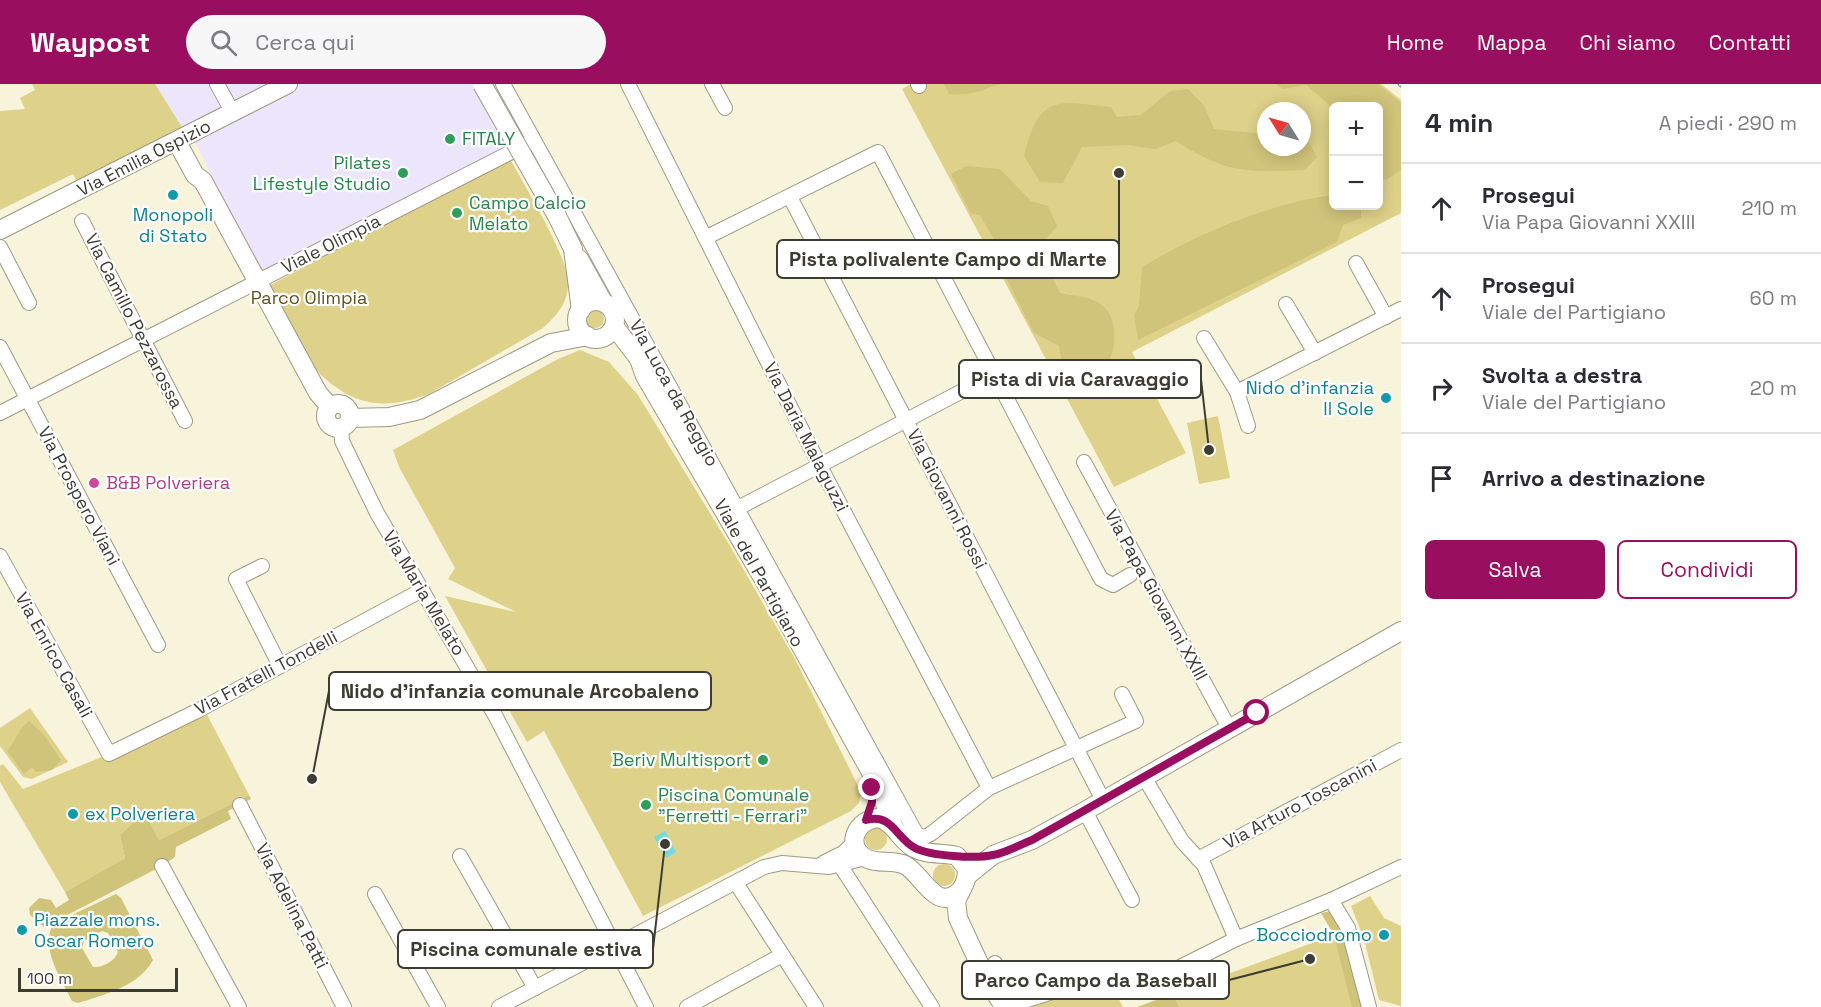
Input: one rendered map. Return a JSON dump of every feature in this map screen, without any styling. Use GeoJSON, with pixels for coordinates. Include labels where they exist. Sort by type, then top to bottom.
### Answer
{"type":"FeatureCollection","features":[{"type":"Feature","properties":{"kind":"main road","name":"Via Emilia Ospizio"},"geometry":{"type":"LineString","coordinates":[[0,230],[288,84]]}},
{"type":"Feature","properties":{"kind":"main road","name":"Viale del Partigiano"},"geometry":{"type":"LineString","coordinates":[[483,84],[603,302],[612,309],[614,326],[639,358],[645,376],[767,585],[869,772],[878,784],[894,828]]}},
{"type":"Feature","properties":{"kind":"main road"},"geometry":{"type":"LineString","coordinates":[[182,139],[204,173],[203,181],[318,393],[330,407],[342,405],[348,410],[345,423],[420,410],[551,343],[591,302],[603,302]]}},
{"type":"Feature","properties":{"kind":"main road","name":"Viale del Partigiano"},"geometry":{"type":"LineString","coordinates":[[573,249],[580,329],[614,348],[645,376]]}},
{"type":"Feature","properties":{"kind":"main road"},"geometry":{"type":"LineString","coordinates":[[551,343],[608,334],[614,326]]}},
{"type":"Feature","properties":{"kind":"main road"},"geometry":{"type":"LineString","coordinates":[[957,856],[993,855],[1032,840],[1401,631]]}},
{"type":"Feature","properties":{"kind":"main road","name":"Viale del Partigiano"},"geometry":{"type":"LineString","coordinates":[[855,842],[857,829],[866,820],[872,802],[869,772]]}},
{"type":"Feature","properties":{"kind":"main road","name":"Viale del Partigiano"},"geometry":{"type":"LineString","coordinates":[[866,820],[882,819],[894,828],[904,841],[916,849],[957,856]]}},
{"type":"Feature","properties":{"kind":"main road"},"geometry":{"type":"LineString","coordinates":[[855,842],[858,851],[866,858],[904,865],[918,874],[934,895],[957,938],[989,969]]}},
{"type":"Feature","properties":{"kind":"main road"},"geometry":{"type":"LineString","coordinates":[[934,895],[951,897],[993,855]]}},
{"type":"Feature","properties":{"kind":"main road"},"geometry":{"type":"LineString","coordinates":[[957,856],[965,864],[965,882],[956,901],[956,910],[989,969],[1004,1007]]}},
{"type":"Feature","properties":{"kind":"street"},"geometry":{"type":"LineString","coordinates":[[217,84],[232,113]]}},
{"type":"Feature","properties":{"kind":"street","name":"Via Luca da Reggio"},"geometry":{"type":"LineString","coordinates":[[503,84],[914,830],[922,837],[932,833],[989,788]]}},
{"type":"Feature","properties":{"kind":"street","name":"Via Daria Malaguzzi"},"geometry":{"type":"LineString","coordinates":[[628,84],[820,466],[989,788]]}},
{"type":"Feature","properties":{"kind":"street"},"geometry":{"type":"LineString","coordinates":[[712,84],[724,108]]}},
{"type":"Feature","properties":{"kind":"street","name":"Viale Olimpia"},"geometry":{"type":"LineString","coordinates":[[0,413],[534,140]]}},
{"type":"Feature","properties":{"kind":"street"},"geometry":{"type":"LineString","coordinates":[[706,237],[878,152],[1101,579],[1113,585],[1130,575]]}},
{"type":"Feature","properties":{"kind":"street","name":"Via Giovanni Rossi"},"geometry":{"type":"LineString","coordinates":[[790,197],[1103,800]]}},
{"type":"Feature","properties":{"kind":"street","name":"Via Camillo Pezzarossa"},"geometry":{"type":"LineString","coordinates":[[82,221],[185,422]]}},
{"type":"Feature","properties":{"kind":"street"},"geometry":{"type":"LineString","coordinates":[[0,248],[29,303]]}},
{"type":"Feature","properties":{"kind":"street"},"geometry":{"type":"LineString","coordinates":[[1356,263],[1386,317]]}},
{"type":"Feature","properties":{"kind":"street"},"geometry":{"type":"LineString","coordinates":[[1286,304],[1315,354]]}},
{"type":"Feature","properties":{"kind":"street"},"geometry":{"type":"LineString","coordinates":[[1237,392],[1401,309]]}},
{"type":"Feature","properties":{"kind":"street"},"geometry":{"type":"LineString","coordinates":[[1204,338],[1237,392],[1248,426]]}},
{"type":"Feature","properties":{"kind":"street","name":"Via Prospero Viani"},"geometry":{"type":"LineString","coordinates":[[0,347],[158,645]]}},
{"type":"Feature","properties":{"kind":"street"},"geometry":{"type":"LineString","coordinates":[[738,508],[993,375]]}},
{"type":"Feature","properties":{"kind":"street","name":"Via Maria Melato"},"geometry":{"type":"LineString","coordinates":[[345,423],[342,441],[377,513],[496,717],[534,796],[646,1007]]}},
{"type":"Feature","properties":{"kind":"street","name":"Via Papa Giovanni XXIII"},"geometry":{"type":"LineString","coordinates":[[1084,462],[1229,728]]}},
{"type":"Feature","properties":{"kind":"street","name":"Via Enrico Casali"},"geometry":{"type":"LineString","coordinates":[[0,556],[109,754]]}},
{"type":"Feature","properties":{"kind":"street"},"geometry":{"type":"LineString","coordinates":[[262,566],[236,579],[280,666]]}},
{"type":"Feature","properties":{"kind":"street","name":"Via Fratelli Tondelli"},"geometry":{"type":"LineString","coordinates":[[109,754],[422,590]]}},
{"type":"Feature","properties":{"kind":"street"},"geometry":{"type":"LineString","coordinates":[[989,788],[1136,721],[1122,694]]}},
{"type":"Feature","properties":{"kind":"street","name":"Via Arturo Toscanini"},"geometry":{"type":"LineString","coordinates":[[1198,859],[1401,750]]}},
{"type":"Feature","properties":{"kind":"street"},"geometry":{"type":"LineString","coordinates":[[1144,777],[1182,841],[1198,859],[1216,889],[1236,939]]}},
{"type":"Feature","properties":{"kind":"street","name":"Via Adelina Patti"},"geometry":{"type":"LineString","coordinates":[[240,805],[344,1007]]}},
{"type":"Feature","properties":{"kind":"street"},"geometry":{"type":"LineString","coordinates":[[1084,811],[1132,900]]}},
{"type":"Feature","properties":{"kind":"street"},"geometry":{"type":"LineString","coordinates":[[819,866],[843,854],[855,842]]}},
{"type":"Feature","properties":{"kind":"street"},"geometry":{"type":"LineString","coordinates":[[460,856],[535,988]]}},
{"type":"Feature","properties":{"kind":"street"},"geometry":{"type":"LineString","coordinates":[[499,1007],[525,1001],[535,988],[775,863],[840,865],[866,858]]}},
{"type":"Feature","properties":{"kind":"street"},"geometry":{"type":"LineString","coordinates":[[840,865],[932,1007]]}},
{"type":"Feature","properties":{"kind":"street"},"geometry":{"type":"LineString","coordinates":[[162,866],[238,1007]]}},
{"type":"Feature","properties":{"kind":"street"},"geometry":{"type":"LineString","coordinates":[[989,969],[1018,1003],[1090,980],[1178,968],[1236,939],[1331,900],[1401,867]]}},
{"type":"Feature","properties":{"kind":"street"},"geometry":{"type":"LineString","coordinates":[[736,883],[816,1007]]}},
{"type":"Feature","properties":{"kind":"street"},"geometry":{"type":"LineString","coordinates":[[375,894],[438,1007]]}},
{"type":"Feature","properties":{"kind":"street"},"geometry":{"type":"LineString","coordinates":[[1331,900],[1348,928],[1369,1007]]}},
{"type":"Feature","properties":{"kind":"street"},"geometry":{"type":"LineString","coordinates":[[687,1007],[782,955]]}},
{"type":"Feature","properties":{"kind":"shaded area"},"geometry":{"type":"Polygon","coordinates":[[[155,84],[473,84],[508,147],[261,276],[195,142],[183,129],[155,84]]]}},
{"type":"Feature","properties":{"kind":"shaded area"},"geometry":{"type":"Polygon","coordinates":[[[944,84],[1001,84],[976,92],[949,94],[944,84]]]}},
{"type":"Feature","properties":{"kind":"shaded area"},"geometry":{"type":"Polygon","coordinates":[[[1276,84],[1378,84],[1401,103],[1401,170],[1386,180],[1383,179],[1383,102],[1329,102],[1329,105],[1306,85],[1283,89],[1276,84]]]}},
{"type":"Feature","properties":{"kind":"shaded area"},"geometry":{"type":"Polygon","coordinates":[[[1188,89],[1204,105],[1214,129],[1257,133],[1257,156],[1311,156],[1311,146],[1317,157],[1305,170],[1267,171],[1238,169],[1224,165],[1209,160],[1176,141],[1155,149],[1128,145],[1082,147],[1063,183],[1040,182],[1024,156],[1036,121],[1052,106],[1076,103],[1111,107],[1117,117],[1141,115],[1170,91],[1188,89]]]}},
{"type":"Feature","properties":{"kind":"shaded area"},"geometry":{"type":"Polygon","coordinates":[[[966,166],[1000,169],[1031,201],[1048,206],[1057,226],[1038,249],[1060,293],[1093,300],[1110,314],[1114,341],[1107,366],[1081,375],[1062,364],[1059,346],[1034,333],[1006,278],[1013,273],[980,215],[971,214],[951,174],[966,166]]]}},
{"type":"Feature","properties":{"kind":"shaded area"},"geometry":{"type":"Polygon","coordinates":[[[1329,196],[1329,210],[1361,210],[1361,218],[1343,225],[1337,242],[1138,340],[1134,315],[1139,306],[1142,267],[1210,232],[1259,213],[1329,196]]]}},
{"type":"Feature","properties":{"kind":"shaded area"},"geometry":{"type":"Polygon","coordinates":[[[29,721],[43,734],[61,760],[52,770],[36,772],[32,767],[24,774],[7,751],[29,721]]]}},
{"type":"Feature","properties":{"kind":"shaded area"},"geometry":{"type":"Polygon","coordinates":[[[249,795],[251,799],[228,811],[231,819],[176,847],[175,857],[162,866],[44,927],[30,915],[29,908],[39,898],[51,900],[56,908],[69,900],[65,892],[125,858],[120,835],[137,819],[141,806],[159,840],[249,795]]]}},
{"type":"Feature","properties":{"kind":"shaded area"},"geometry":{"type":"Polygon","coordinates":[[[116,894],[121,898],[153,960],[139,977],[130,983],[99,997],[78,1003],[72,1001],[50,953],[49,943],[53,924],[116,894]],[[102,931],[84,941],[82,948],[93,967],[108,963],[118,952],[108,933],[102,931]]]}},
{"type":"Feature","properties":{"kind":"shaded area"},"geometry":{"type":"Polygon","coordinates":[[[1337,910],[1369,1007],[1352,1007],[1334,935],[1321,913],[1337,910]]]}},
{"type":"Feature","properties":{"kind":"shaded area"},"geometry":{"type":"Polygon","coordinates":[[[1172,994],[1179,1007],[1138,1007],[1172,994]]]}},
{"type":"Feature","properties":{"kind":"green space"},"geometry":{"type":"Polygon","coordinates":[[[32,84],[155,84],[183,129],[78,184],[73,174],[0,210],[0,111],[25,109],[20,98],[35,90],[32,84]]]}},
{"type":"Feature","properties":{"kind":"green space"},"geometry":{"type":"Polygon","coordinates":[[[911,84],[1381,84],[1401,100],[1401,213],[1132,352],[1186,453],[1114,487],[902,89],[911,84]]]}},
{"type":"Feature","properties":{"kind":"green space","name":"Parco Olimpia"},"geometry":{"type":"Polygon","coordinates":[[[509,157],[553,237],[566,269],[568,289],[557,313],[543,328],[429,394],[397,403],[369,402],[344,392],[331,383],[318,372],[267,287],[509,157]]]}},
{"type":"Feature","properties":{"kind":"green space"},"geometry":{"type":"Polygon","coordinates":[[[595,310],[601,313],[604,319],[601,325],[595,328],[589,325],[586,319],[589,313],[595,310]]]}},
{"type":"Feature","properties":{"kind":"green space"},"geometry":{"type":"Polygon","coordinates":[[[580,350],[609,362],[638,395],[730,546],[795,659],[861,792],[859,803],[851,811],[643,916],[544,731],[527,742],[445,596],[516,612],[448,579],[455,568],[399,467],[393,450],[558,359],[580,350]]]}},
{"type":"Feature","properties":{"kind":"green space"},"geometry":{"type":"Polygon","coordinates":[[[1218,416],[1230,478],[1199,484],[1187,423],[1218,416]]]}},
{"type":"Feature","properties":{"kind":"green space"},"geometry":{"type":"Polygon","coordinates":[[[203,707],[249,795],[159,840],[141,807],[137,819],[120,835],[125,858],[65,892],[0,782],[0,766],[3,764],[23,789],[109,754],[203,707]]]}},
{"type":"Feature","properties":{"kind":"green space"},"geometry":{"type":"Polygon","coordinates":[[[30,708],[68,762],[32,779],[23,777],[0,746],[0,728],[30,708]]]}},
{"type":"Feature","properties":{"kind":"green space"},"geometry":{"type":"Polygon","coordinates":[[[876,828],[884,831],[887,839],[884,847],[876,850],[868,847],[865,839],[868,831],[876,828]]]}},
{"type":"Feature","properties":{"kind":"green space"},"geometry":{"type":"Polygon","coordinates":[[[940,864],[948,864],[955,871],[955,879],[948,886],[940,886],[933,879],[933,871],[940,864]]]}},
{"type":"Feature","properties":{"kind":"green space"},"geometry":{"type":"Polygon","coordinates":[[[1370,896],[1384,918],[1401,926],[1401,1006],[1379,1000],[1364,939],[1351,906],[1370,896]]]}},
{"type":"Feature","properties":{"kind":"green space"},"geometry":{"type":"Polygon","coordinates":[[[1334,935],[1371,1007],[1137,1007],[1334,935]]]}},
{"type":"Feature","properties":{"kind":"green space"},"geometry":{"type":"Polygon","coordinates":[[[1100,984],[1111,985],[1123,1007],[1030,1007],[1100,984]]]}},
{"type":"Feature","properties":{"kind":"water"},"geometry":{"type":"Polygon","coordinates":[[[665,831],[676,852],[666,858],[654,837],[665,831]]]}},
{"type":"Feature","properties":{"kind":"place","name":"FITALY"},"geometry":{"type":"Point","coordinates":[450,139]}},
{"type":"Feature","properties":{"kind":"place","name":"Pilates Lifestyle Studio"},"geometry":{"type":"Point","coordinates":[403,173]}},
{"type":"Feature","properties":{"kind":"place","name":"Pista polivalente Campo di Marte"},"geometry":{"type":"Point","coordinates":[1119,173]}},
{"type":"Feature","properties":{"kind":"place","name":"Monopoli di Stato"},"geometry":{"type":"Point","coordinates":[173,195]}},
{"type":"Feature","properties":{"kind":"place","name":"Campo Calcio Melato"},"geometry":{"type":"Point","coordinates":[457,213]}},
{"type":"Feature","properties":{"kind":"place","name":"Nido d'infanzia Il Sole"},"geometry":{"type":"Point","coordinates":[1386,398]}},
{"type":"Feature","properties":{"kind":"place","name":"Pista di via Caravaggio"},"geometry":{"type":"Point","coordinates":[1209,450]}},
{"type":"Feature","properties":{"kind":"place","name":"B&B Polveriera"},"geometry":{"type":"Point","coordinates":[94,483]}},
{"type":"Feature","properties":{"kind":"place","name":"Beriv Multisport"},"geometry":{"type":"Point","coordinates":[763,760]}},
{"type":"Feature","properties":{"kind":"place","name":"Nido d'infanzia comunale Arcobaleno"},"geometry":{"type":"Point","coordinates":[312,779]}},
{"type":"Feature","properties":{"kind":"place","name":"Piscina Comunale \"Ferretti - Ferrari\""},"geometry":{"type":"Point","coordinates":[646,805]}},
{"type":"Feature","properties":{"kind":"place","name":"ex Polveriera"},"geometry":{"type":"Point","coordinates":[73,814]}},
{"type":"Feature","properties":{"kind":"place","name":"Piscina comunale estiva"},"geometry":{"type":"Point","coordinates":[665,844]}},
{"type":"Feature","properties":{"kind":"place","name":"Piazzale mons. Oscar Romero"},"geometry":{"type":"Point","coordinates":[22,930]}},
{"type":"Feature","properties":{"kind":"place","name":"Bocciodromo"},"geometry":{"type":"Point","coordinates":[1384,935]}},
{"type":"Feature","properties":{"kind":"place","name":"Parco Campo da Baseball"},"geometry":{"type":"Point","coordinates":[1310,959]}},
{"type":"Feature","properties":{"kind":"route"},"geometry":{"type":"LineString","coordinates":[[872,788],[872,802],[866,820],[878,818],[888,822],[904,841],[916,849],[928,853],[957,856],[993,855],[1032,840],[1257,713]]}}]}
